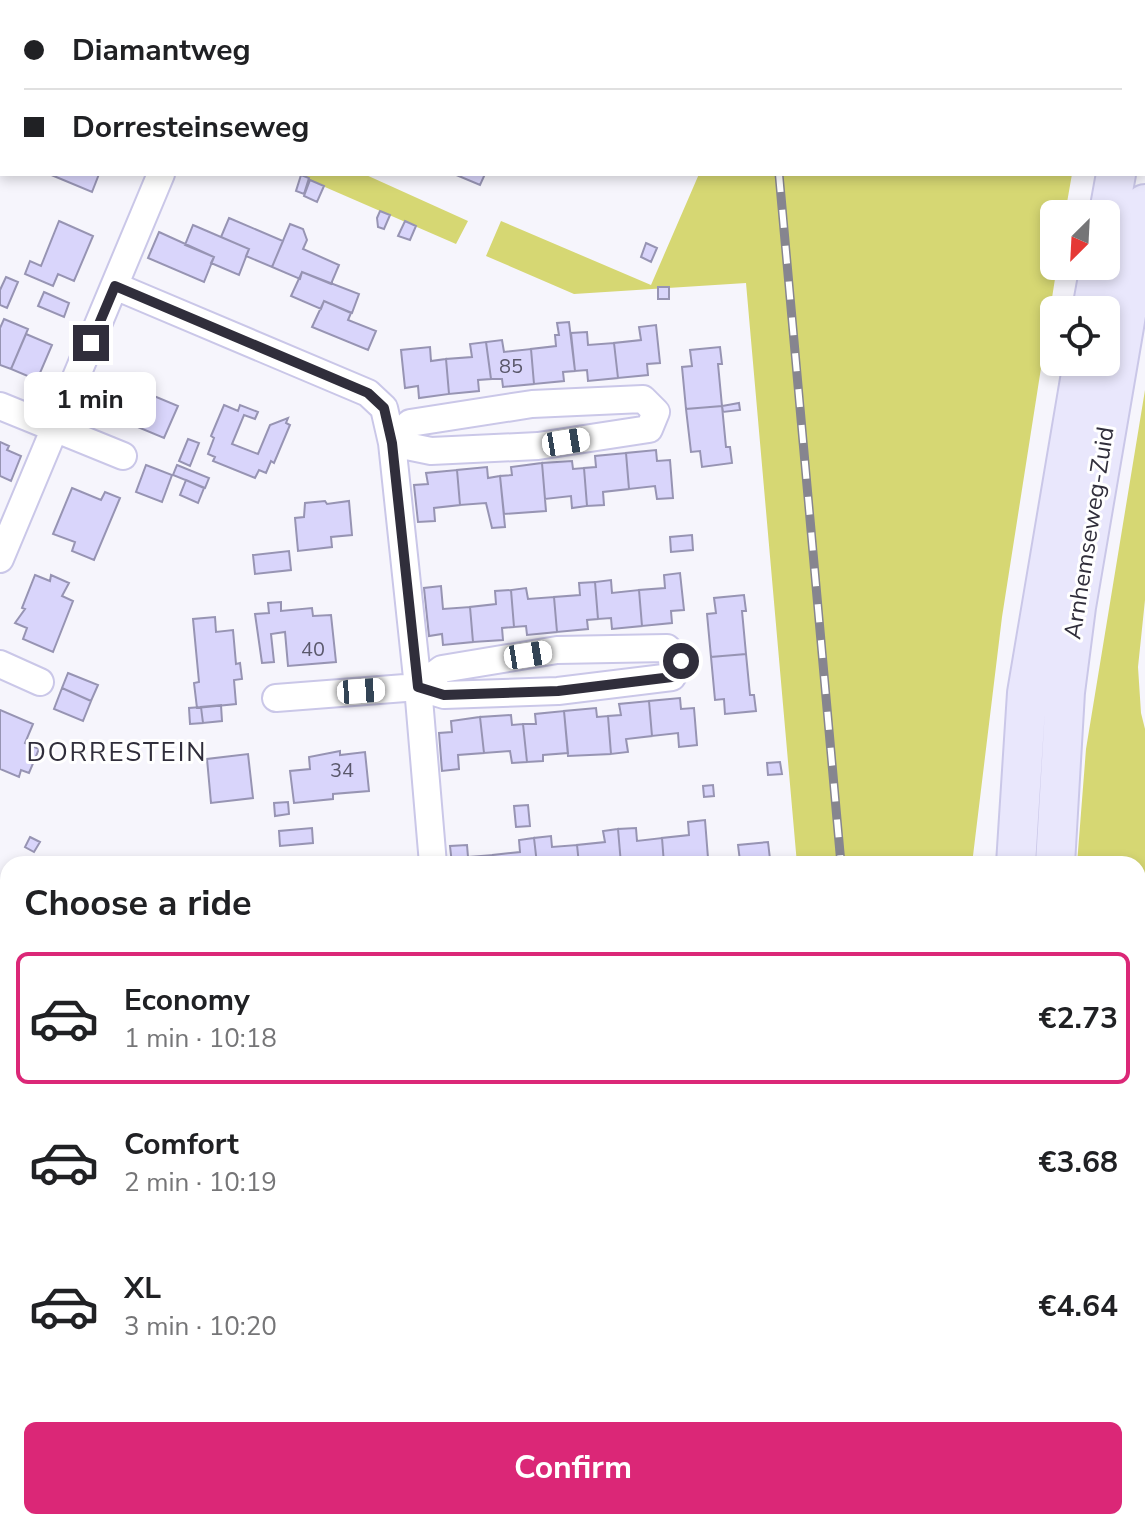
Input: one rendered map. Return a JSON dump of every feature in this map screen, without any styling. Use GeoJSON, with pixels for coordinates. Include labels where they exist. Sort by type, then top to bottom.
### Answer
{"type":"FeatureCollection","features":[{"type":"Feature","properties":{"kind":"main road"},"geometry":{"type":"LineString","coordinates":[[1111,200],[1116,176]]}},
{"type":"Feature","properties":{"kind":"main road","name":"Arnhemseweg-Zuid"},"geometry":{"type":"LineString","coordinates":[[1055,856],[1065,692],[1076,607],[1145,204]]}},
{"type":"Feature","properties":{"kind":"main road","name":"Arnhemseweg-Zuid"},"geometry":{"type":"LineString","coordinates":[[1017,856],[1027,693],[1081,376]]}},
{"type":"Feature","properties":{"kind":"street"},"geometry":{"type":"LineString","coordinates":[[0,559],[160,176]]}},
{"type":"Feature","properties":{"kind":"street"},"geometry":{"type":"LineString","coordinates":[[115,286],[368,393],[384,408],[392,443],[432,856]]}},
{"type":"Feature","properties":{"kind":"street"},"geometry":{"type":"LineString","coordinates":[[643,399],[656,412],[649,429],[538,446],[431,451],[392,443],[410,423],[532,404],[643,399]]}},
{"type":"Feature","properties":{"kind":"street"},"geometry":{"type":"LineString","coordinates":[[0,406],[123,456]]}},
{"type":"Feature","properties":{"kind":"street"},"geometry":{"type":"LineString","coordinates":[[276,698],[418,687],[444,695],[558,691],[672,677],[681,661],[667,648],[557,650],[442,669],[418,687]]}},
{"type":"Feature","properties":{"kind":"street"},"geometry":{"type":"LineString","coordinates":[[0,664],[40,682]]}},
{"type":"Feature","properties":{"kind":"shaded area"},"geometry":{"type":"Polygon","coordinates":[[[300,176],[368,176],[468,221],[456,244],[300,176]]]}},
{"type":"Feature","properties":{"kind":"shaded area"},"geometry":{"type":"Polygon","coordinates":[[[698,176],[1072,176],[1067,200],[1040,200],[1040,280],[1055,280],[1052,296],[1040,296],[1040,374],[1002,617],[973,856],[796,856],[746,283],[574,294],[486,256],[501,221],[651,285],[698,176]]]}},
{"type":"Feature","properties":{"kind":"shaded area"},"geometry":{"type":"Polygon","coordinates":[[[1145,390],[1145,600],[1138,667],[1145,729],[1145,856],[1078,856],[1086,749],[1145,390]]]}},
{"type":"Feature","properties":{"kind":"building"},"geometry":{"type":"Polygon","coordinates":[[[54,176],[98,176],[92,192],[54,176]]]}},
{"type":"Feature","properties":{"kind":"building"},"geometry":{"type":"Polygon","coordinates":[[[301,176],[309,178],[304,194],[296,191],[301,176]]]}},
{"type":"Feature","properties":{"kind":"building"},"geometry":{"type":"Polygon","coordinates":[[[459,176],[484,176],[480,185],[459,176]]]}},
{"type":"Feature","properties":{"kind":"building"},"geometry":{"type":"Polygon","coordinates":[[[310,180],[324,186],[317,202],[304,196],[310,180]]]}},
{"type":"Feature","properties":{"kind":"building"},"geometry":{"type":"Polygon","coordinates":[[[380,211],[390,215],[384,229],[378,227],[380,211]]]}},
{"type":"Feature","properties":{"kind":"building"},"geometry":{"type":"Polygon","coordinates":[[[229,218],[283,241],[272,267],[246,256],[249,249],[221,237],[229,218]]]}},
{"type":"Feature","properties":{"kind":"building"},"geometry":{"type":"Polygon","coordinates":[[[59,221],[93,236],[74,281],[58,274],[53,286],[25,274],[30,261],[41,266],[59,221]]]}},
{"type":"Feature","properties":{"kind":"building"},"geometry":{"type":"Polygon","coordinates":[[[405,221],[416,226],[410,240],[398,236],[405,221]]]}},
{"type":"Feature","properties":{"kind":"building"},"geometry":{"type":"Polygon","coordinates":[[[290,224],[303,229],[307,240],[303,249],[339,265],[331,284],[302,272],[300,279],[272,267],[290,224]]]}},
{"type":"Feature","properties":{"kind":"building"},"geometry":{"type":"Polygon","coordinates":[[[193,225],[249,249],[239,275],[211,263],[214,257],[185,245],[193,225]]]}},
{"type":"Feature","properties":{"kind":"building"},"geometry":{"type":"Polygon","coordinates":[[[159,232],[214,257],[204,282],[148,258],[159,232]]]}},
{"type":"Feature","properties":{"kind":"building"},"geometry":{"type":"Polygon","coordinates":[[[646,243],[657,248],[651,262],[641,257],[646,243]]]}},
{"type":"Feature","properties":{"kind":"building"},"geometry":{"type":"Polygon","coordinates":[[[302,272],[359,294],[352,313],[324,301],[321,309],[291,296],[302,272]]]}},
{"type":"Feature","properties":{"kind":"building"},"geometry":{"type":"Polygon","coordinates":[[[6,277],[18,282],[7,308],[0,305],[0,290],[6,277]]]}},
{"type":"Feature","properties":{"kind":"building"},"geometry":{"type":"Polygon","coordinates":[[[658,287],[669,287],[669,299],[658,299],[658,287]]]}},
{"type":"Feature","properties":{"kind":"building"},"geometry":{"type":"Polygon","coordinates":[[[44,292],[69,303],[64,317],[38,306],[44,292]]]}},
{"type":"Feature","properties":{"kind":"building"},"geometry":{"type":"Polygon","coordinates":[[[324,301],[351,313],[348,320],[376,331],[368,350],[312,327],[324,301]]]}},
{"type":"Feature","properties":{"kind":"building"},"geometry":{"type":"Polygon","coordinates":[[[4,319],[28,329],[11,369],[0,365],[0,328],[4,319]]]}},
{"type":"Feature","properties":{"kind":"building"},"geometry":{"type":"Polygon","coordinates":[[[569,322],[575,371],[563,372],[564,381],[534,384],[531,349],[556,346],[555,335],[559,335],[557,323],[569,322]]]}},
{"type":"Feature","properties":{"kind":"building"},"geometry":{"type":"Polygon","coordinates":[[[656,325],[660,363],[647,364],[648,375],[618,378],[614,343],[641,340],[639,327],[656,325]]]}},
{"type":"Feature","properties":{"kind":"building"},"geometry":{"type":"Polygon","coordinates":[[[587,332],[588,345],[614,343],[618,378],[588,381],[587,370],[575,371],[571,333],[587,332]]]}},
{"type":"Feature","properties":{"kind":"building"},"geometry":{"type":"Polygon","coordinates":[[[26,334],[52,345],[37,380],[11,369],[26,334]]]}},
{"type":"Feature","properties":{"kind":"building"},"geometry":{"type":"Polygon","coordinates":[[[502,340],[504,352],[531,349],[534,384],[503,387],[502,379],[491,379],[486,342],[502,340]]]}},
{"type":"Feature","properties":{"kind":"building"},"geometry":{"type":"Polygon","coordinates":[[[486,342],[491,379],[478,380],[479,391],[449,394],[446,359],[472,357],[470,344],[486,342]]]}},
{"type":"Feature","properties":{"kind":"building"},"geometry":{"type":"Polygon","coordinates":[[[430,347],[431,361],[446,359],[449,394],[419,398],[418,386],[405,388],[401,350],[430,347]]]}},
{"type":"Feature","properties":{"kind":"building"},"geometry":{"type":"Polygon","coordinates":[[[720,347],[722,364],[718,364],[722,406],[686,409],[682,367],[692,366],[690,350],[720,347]]]}},
{"type":"Feature","properties":{"kind":"building"},"geometry":{"type":"Polygon","coordinates":[[[118,381],[178,406],[164,438],[104,413],[118,381]]]}},
{"type":"Feature","properties":{"kind":"building"},"geometry":{"type":"Polygon","coordinates":[[[739,403],[740,410],[723,412],[722,406],[739,403]]]}},
{"type":"Feature","properties":{"kind":"building"},"geometry":{"type":"Polygon","coordinates":[[[224,405],[238,411],[240,405],[258,412],[255,419],[244,415],[232,444],[258,454],[270,425],[288,418],[286,423],[290,425],[274,463],[271,461],[266,473],[259,470],[255,478],[213,461],[215,457],[208,454],[214,438],[211,436],[224,405]]]}},
{"type":"Feature","properties":{"kind":"building"},"geometry":{"type":"Polygon","coordinates":[[[722,406],[726,447],[730,447],[732,463],[702,467],[700,451],[691,452],[686,409],[722,406]]]}},
{"type":"Feature","properties":{"kind":"building"},"geometry":{"type":"Polygon","coordinates":[[[188,439],[199,443],[190,466],[179,461],[188,439]]]}},
{"type":"Feature","properties":{"kind":"building"},"geometry":{"type":"Polygon","coordinates":[[[0,442],[9,446],[7,450],[21,456],[11,481],[0,476],[0,442]]]}},
{"type":"Feature","properties":{"kind":"building"},"geometry":{"type":"Polygon","coordinates":[[[656,450],[657,461],[670,460],[673,498],[657,499],[655,486],[629,489],[626,453],[656,450]]]}},
{"type":"Feature","properties":{"kind":"building"},"geometry":{"type":"Polygon","coordinates":[[[626,453],[629,489],[603,492],[604,505],[587,506],[584,468],[596,467],[595,456],[626,453]]]}},
{"type":"Feature","properties":{"kind":"building"},"geometry":{"type":"Polygon","coordinates":[[[572,461],[573,469],[584,468],[587,506],[572,508],[571,496],[545,499],[542,463],[572,461]]]}},
{"type":"Feature","properties":{"kind":"building"},"geometry":{"type":"Polygon","coordinates":[[[542,463],[546,511],[504,514],[500,476],[512,475],[511,467],[542,463]]]}},
{"type":"Feature","properties":{"kind":"building"},"geometry":{"type":"Polygon","coordinates":[[[146,465],[172,475],[162,502],[136,492],[146,465]]]}},
{"type":"Feature","properties":{"kind":"building"},"geometry":{"type":"Polygon","coordinates":[[[177,465],[209,478],[205,488],[173,475],[177,465]]]}},
{"type":"Feature","properties":{"kind":"building"},"geometry":{"type":"Polygon","coordinates":[[[487,467],[488,478],[500,476],[505,527],[492,528],[486,503],[460,505],[457,470],[487,467]]]}},
{"type":"Feature","properties":{"kind":"building"},"geometry":{"type":"Polygon","coordinates":[[[457,470],[460,505],[434,508],[435,521],[418,522],[414,485],[428,484],[426,473],[457,470]]]}},
{"type":"Feature","properties":{"kind":"building"},"geometry":{"type":"Polygon","coordinates":[[[186,480],[204,488],[198,503],[180,495],[186,480]]]}},
{"type":"Feature","properties":{"kind":"building"},"geometry":{"type":"Polygon","coordinates":[[[72,488],[101,500],[105,492],[120,498],[94,560],[72,551],[75,542],[53,534],[72,488]]]}},
{"type":"Feature","properties":{"kind":"building"},"geometry":{"type":"Polygon","coordinates":[[[325,501],[327,504],[349,501],[352,535],[331,537],[332,547],[298,551],[295,518],[304,517],[305,503],[325,501]]]}},
{"type":"Feature","properties":{"kind":"building"},"geometry":{"type":"Polygon","coordinates":[[[692,535],[693,550],[671,552],[670,537],[692,535]]]}},
{"type":"Feature","properties":{"kind":"building"},"geometry":{"type":"Polygon","coordinates":[[[289,551],[291,570],[255,574],[253,555],[289,551]]]}},
{"type":"Feature","properties":{"kind":"building"},"geometry":{"type":"Polygon","coordinates":[[[680,573],[684,610],[671,611],[672,623],[642,626],[639,590],[665,588],[664,575],[680,573]]]}},
{"type":"Feature","properties":{"kind":"building"},"geometry":{"type":"Polygon","coordinates":[[[35,575],[50,581],[51,575],[69,583],[62,596],[73,601],[53,652],[23,639],[27,628],[15,623],[25,609],[22,608],[35,575]]]}},
{"type":"Feature","properties":{"kind":"building"},"geometry":{"type":"Polygon","coordinates":[[[611,580],[612,593],[639,590],[642,626],[612,629],[611,618],[598,619],[595,582],[611,580]]]}},
{"type":"Feature","properties":{"kind":"building"},"geometry":{"type":"Polygon","coordinates":[[[595,582],[598,619],[587,620],[588,629],[557,632],[554,597],[580,595],[579,583],[595,582]]]}},
{"type":"Feature","properties":{"kind":"building"},"geometry":{"type":"Polygon","coordinates":[[[441,586],[443,609],[470,607],[473,642],[443,645],[442,634],[429,636],[424,588],[441,586]]]}},
{"type":"Feature","properties":{"kind":"building"},"geometry":{"type":"Polygon","coordinates":[[[526,588],[528,599],[554,597],[557,632],[527,635],[526,626],[514,627],[511,590],[526,588]]]}},
{"type":"Feature","properties":{"kind":"building"},"geometry":{"type":"Polygon","coordinates":[[[511,590],[514,627],[502,628],[503,640],[473,642],[470,607],[496,604],[495,591],[511,590]]]}},
{"type":"Feature","properties":{"kind":"building"},"geometry":{"type":"Polygon","coordinates":[[[744,595],[746,611],[742,611],[746,654],[711,657],[707,614],[716,613],[714,598],[744,595]]]}},
{"type":"Feature","properties":{"kind":"building"},"geometry":{"type":"Polygon","coordinates":[[[281,602],[281,611],[312,608],[313,616],[331,615],[336,662],[288,666],[285,632],[271,634],[274,662],[262,663],[255,614],[269,613],[268,603],[281,602]]]}},
{"type":"Feature","properties":{"kind":"building"},"geometry":{"type":"Polygon","coordinates":[[[215,617],[216,632],[233,630],[236,664],[240,663],[242,679],[234,680],[236,704],[197,708],[194,683],[199,682],[193,619],[215,617]]]}},
{"type":"Feature","properties":{"kind":"building"},"geometry":{"type":"Polygon","coordinates":[[[746,654],[750,695],[754,695],[756,711],[725,714],[724,699],[715,700],[711,657],[746,654]]]}},
{"type":"Feature","properties":{"kind":"building"},"geometry":{"type":"Polygon","coordinates":[[[68,673],[98,685],[91,701],[62,688],[68,673]]]}},
{"type":"Feature","properties":{"kind":"building"},"geometry":{"type":"Polygon","coordinates":[[[62,688],[91,701],[83,721],[54,709],[62,688]]]}},
{"type":"Feature","properties":{"kind":"building"},"geometry":{"type":"Polygon","coordinates":[[[680,698],[681,709],[694,708],[697,745],[679,747],[678,733],[652,736],[649,701],[680,698]]]}},
{"type":"Feature","properties":{"kind":"building"},"geometry":{"type":"Polygon","coordinates":[[[649,701],[652,736],[626,739],[628,752],[611,754],[608,716],[621,715],[619,704],[649,701]]]}},
{"type":"Feature","properties":{"kind":"building"},"geometry":{"type":"Polygon","coordinates":[[[221,705],[222,721],[203,723],[201,707],[221,705]]]}},
{"type":"Feature","properties":{"kind":"building"},"geometry":{"type":"Polygon","coordinates":[[[201,707],[203,723],[190,724],[189,708],[201,707]]]}},
{"type":"Feature","properties":{"kind":"building"},"geometry":{"type":"Polygon","coordinates":[[[596,708],[597,717],[608,716],[611,754],[568,756],[564,711],[596,708]]]}},
{"type":"Feature","properties":{"kind":"building"},"geometry":{"type":"Polygon","coordinates":[[[0,710],[33,724],[25,743],[39,749],[29,773],[21,770],[19,777],[0,769],[0,710]]]}},
{"type":"Feature","properties":{"kind":"building"},"geometry":{"type":"Polygon","coordinates":[[[564,711],[568,753],[543,755],[543,761],[527,762],[523,724],[536,724],[535,714],[564,711]]]}},
{"type":"Feature","properties":{"kind":"building"},"geometry":{"type":"Polygon","coordinates":[[[511,715],[512,725],[523,724],[527,762],[512,763],[510,751],[484,753],[480,717],[511,715]]]}},
{"type":"Feature","properties":{"kind":"building"},"geometry":{"type":"Polygon","coordinates":[[[480,717],[484,753],[458,755],[459,769],[442,771],[439,733],[452,732],[451,721],[480,717]]]}},
{"type":"Feature","properties":{"kind":"building"},"geometry":{"type":"Polygon","coordinates":[[[340,751],[340,755],[365,752],[369,791],[333,794],[333,799],[294,803],[290,771],[310,769],[309,757],[340,751]]]}},
{"type":"Feature","properties":{"kind":"building"},"geometry":{"type":"Polygon","coordinates":[[[248,754],[253,798],[211,803],[207,759],[248,754]]]}},
{"type":"Feature","properties":{"kind":"building"},"geometry":{"type":"Polygon","coordinates":[[[780,762],[782,774],[768,775],[767,763],[780,762]]]}},
{"type":"Feature","properties":{"kind":"building"},"geometry":{"type":"Polygon","coordinates":[[[713,785],[714,796],[704,797],[703,786],[713,785]]]}},
{"type":"Feature","properties":{"kind":"building"},"geometry":{"type":"Polygon","coordinates":[[[288,802],[289,814],[275,816],[274,803],[288,802]]]}},
{"type":"Feature","properties":{"kind":"building"},"geometry":{"type":"Polygon","coordinates":[[[528,805],[530,826],[516,827],[514,806],[528,805]]]}},
{"type":"Feature","properties":{"kind":"building"},"geometry":{"type":"Polygon","coordinates":[[[705,820],[708,856],[663,856],[662,838],[689,835],[688,822],[705,820]]]}},
{"type":"Feature","properties":{"kind":"building"},"geometry":{"type":"Polygon","coordinates":[[[312,828],[313,843],[280,846],[279,831],[312,828]]]}},
{"type":"Feature","properties":{"kind":"building"},"geometry":{"type":"Polygon","coordinates":[[[636,828],[637,841],[662,838],[663,856],[620,856],[618,829],[636,828]]]}},
{"type":"Feature","properties":{"kind":"building"},"geometry":{"type":"Polygon","coordinates":[[[618,829],[620,856],[578,856],[577,845],[605,842],[603,831],[618,829]]]}},
{"type":"Feature","properties":{"kind":"building"},"geometry":{"type":"Polygon","coordinates":[[[551,836],[552,847],[577,845],[578,856],[536,856],[534,838],[551,836]]]}},
{"type":"Feature","properties":{"kind":"building"},"geometry":{"type":"Polygon","coordinates":[[[30,837],[40,842],[34,852],[25,847],[30,837]]]}},
{"type":"Feature","properties":{"kind":"building"},"geometry":{"type":"Polygon","coordinates":[[[534,838],[536,856],[493,856],[520,852],[519,840],[534,838]]]}},
{"type":"Feature","properties":{"kind":"building"},"geometry":{"type":"Polygon","coordinates":[[[768,842],[770,856],[739,856],[738,845],[768,842]]]}},
{"type":"Feature","properties":{"kind":"building"},"geometry":{"type":"Polygon","coordinates":[[[467,845],[468,856],[451,856],[450,846],[467,845]]]}},
{"type":"Feature","properties":{"kind":"railway"},"geometry":{"type":"LineString","coordinates":[[779,176],[840,856]]}},
{"type":"Feature","properties":{"kind":"district","name":"DORRESTEIN"},"geometry":{"type":"Point","coordinates":[117,752]}},
{"type":"Feature","properties":{"kind":"route"},"geometry":{"type":"LineString","coordinates":[[91,343],[115,286],[368,393],[384,408],[392,443],[418,687],[444,695],[558,691],[672,677],[681,661]]}}]}
